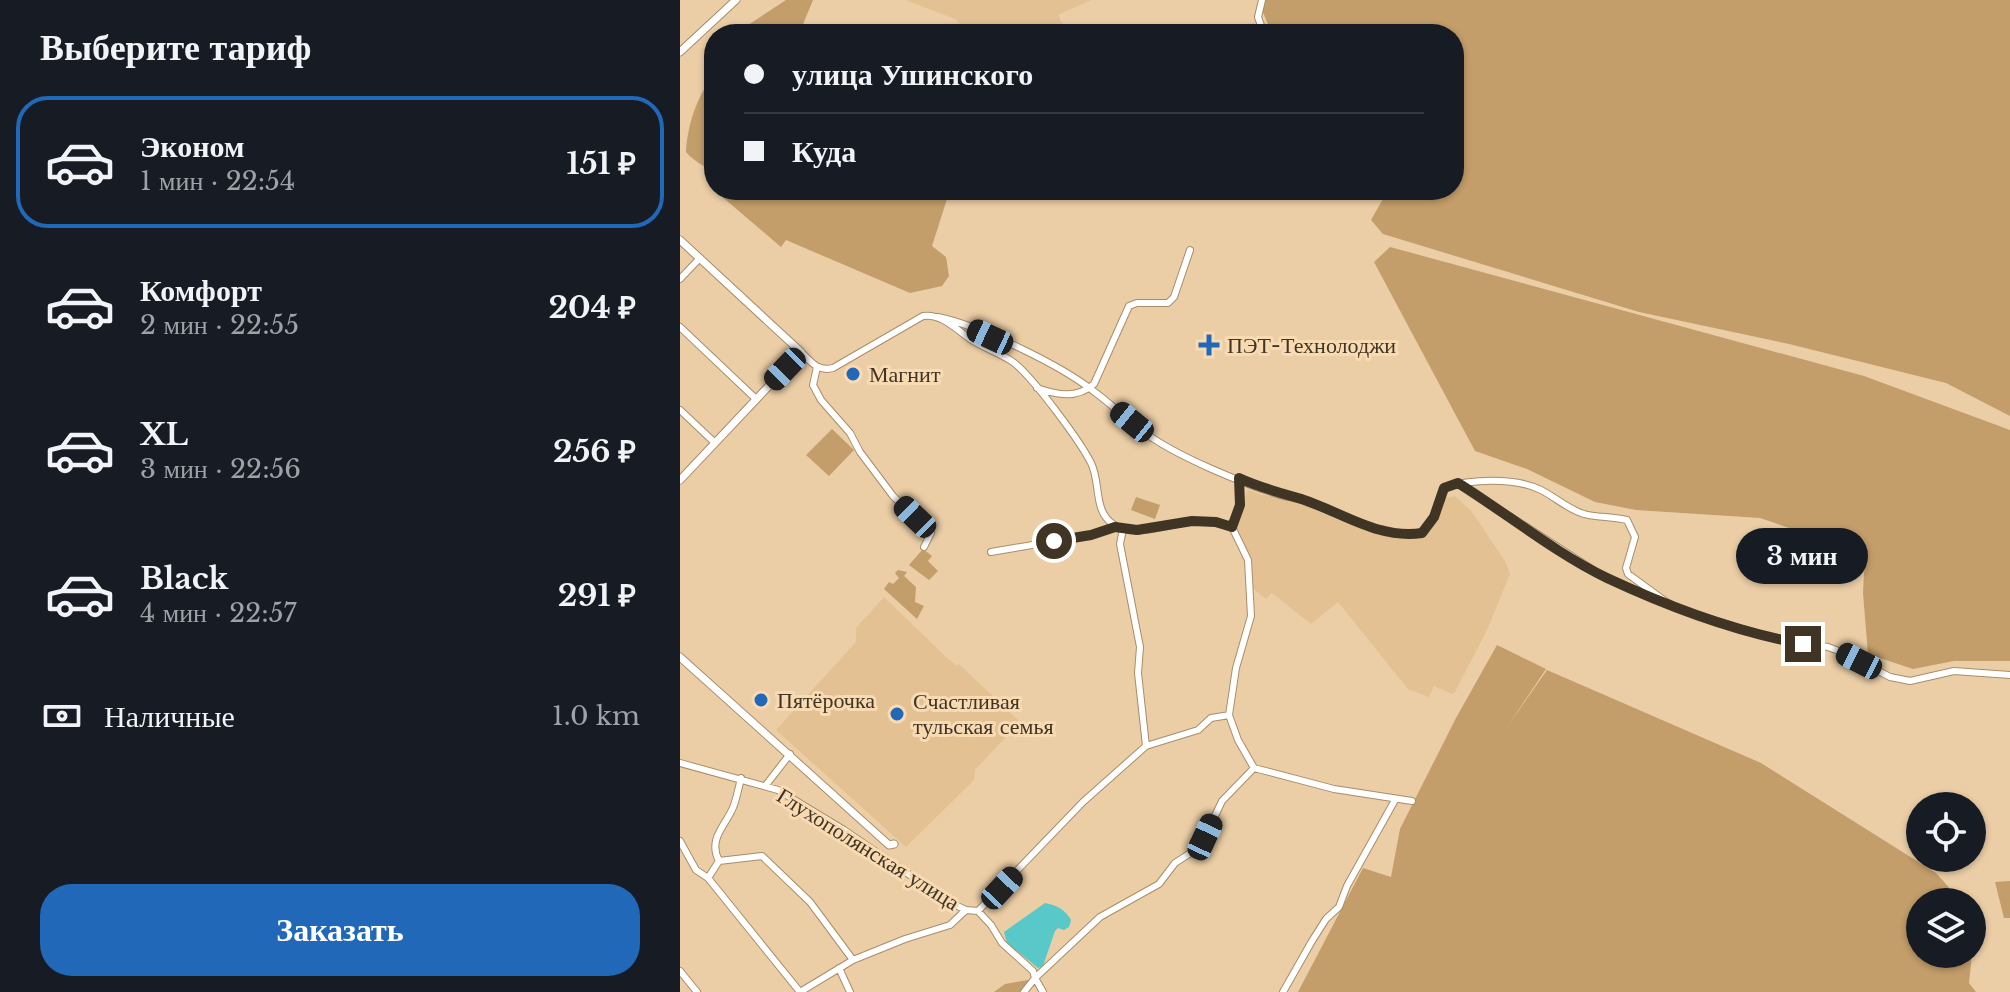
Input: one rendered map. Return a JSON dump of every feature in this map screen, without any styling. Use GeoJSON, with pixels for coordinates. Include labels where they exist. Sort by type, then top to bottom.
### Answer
{"type":"FeatureCollection","features":[{"type":"Feature","properties":{"kind":"street"},"geometry":{"type":"LineString","coordinates":[[710,24],[736,0]]}},
{"type":"Feature","properties":{"kind":"street"},"geometry":{"type":"LineString","coordinates":[[1260,24],[1258,17],[1262,0]]}},
{"type":"Feature","properties":{"kind":"street"},"geometry":{"type":"LineString","coordinates":[[680,52],[704,30]]}},
{"type":"Feature","properties":{"kind":"street"},"geometry":{"type":"LineString","coordinates":[[680,240],[817,367],[825,370],[923,316],[938,317],[962,324],[1046,362],[1090,388],[1153,439],[1188,458],[1380,531],[1406,535],[1422,533],[1434,517],[1444,488],[1458,483],[1515,483],[1538,488],[1586,515],[1599,514],[1627,520],[1635,537],[1626,568],[1628,574],[1681,610],[1756,633],[1836,650],[1900,680],[1928,679],[1954,671],[2010,675]]}},
{"type":"Feature","properties":{"kind":"street"},"geometry":{"type":"LineString","coordinates":[[1037,388],[1054,394],[1073,394],[1090,388],[1129,306],[1168,303],[1174,297],[1190,250]]}},
{"type":"Feature","properties":{"kind":"street"},"geometry":{"type":"LineString","coordinates":[[680,279],[700,258]]}},
{"type":"Feature","properties":{"kind":"street"},"geometry":{"type":"LineString","coordinates":[[938,317],[975,342],[1010,360],[1037,388],[1094,467],[1103,514],[1103,522],[1097,533]]}},
{"type":"Feature","properties":{"kind":"street"},"geometry":{"type":"LineString","coordinates":[[680,327],[756,399]]}},
{"type":"Feature","properties":{"kind":"street"},"geometry":{"type":"LineString","coordinates":[[680,480],[801,352]]}},
{"type":"Feature","properties":{"kind":"street"},"geometry":{"type":"LineString","coordinates":[[817,367],[813,385],[821,400],[850,433],[860,452],[893,496],[931,533],[924,547]]}},
{"type":"Feature","properties":{"kind":"street"},"geometry":{"type":"LineString","coordinates":[[680,410],[714,442]]}},
{"type":"Feature","properties":{"kind":"street"},"geometry":{"type":"LineString","coordinates":[[1239,478],[1240,505],[1232,527],[1248,560],[1251,616],[1236,668],[1230,713],[1238,740],[1254,768],[1334,789],[1412,801]]}},
{"type":"Feature","properties":{"kind":"street"},"geometry":{"type":"LineString","coordinates":[[1458,483],[1606,578],[1665,601]]}},
{"type":"Feature","properties":{"kind":"street"},"geometry":{"type":"LineString","coordinates":[[1103,514],[1119,528],[1128,574],[1140,647],[1138,673],[1146,746]]}},
{"type":"Feature","properties":{"kind":"street"},"geometry":{"type":"LineString","coordinates":[[991,552],[1119,528],[1146,529],[1192,521],[1216,522],[1232,527]]}},
{"type":"Feature","properties":{"kind":"street"},"geometry":{"type":"LineString","coordinates":[[682,661],[889,845],[894,844]]}},
{"type":"Feature","properties":{"kind":"street"},"geometry":{"type":"LineString","coordinates":[[978,911],[1083,802],[1146,746],[1198,730],[1211,718],[1230,713]]}},
{"type":"Feature","properties":{"kind":"street"},"geometry":{"type":"LineString","coordinates":[[766,785],[790,754]]}},
{"type":"Feature","properties":{"kind":"street","name":"Глухополянская улица"},"geometry":{"type":"LineString","coordinates":[[680,763],[766,785],[844,830],[951,903],[966,910],[978,911],[1002,943],[1034,975],[1043,992]]}},
{"type":"Feature","properties":{"kind":"street"},"geometry":{"type":"LineString","coordinates":[[1024,992],[1034,975],[1100,917],[1159,884],[1175,863],[1192,852],[1205,837],[1222,801],[1254,768]]}},
{"type":"Feature","properties":{"kind":"street"},"geometry":{"type":"LineString","coordinates":[[719,861],[715,853],[715,838],[733,808],[741,778]]}},
{"type":"Feature","properties":{"kind":"street"},"geometry":{"type":"LineString","coordinates":[[1283,992],[1326,919],[1339,907],[1347,886],[1395,800]]}},
{"type":"Feature","properties":{"kind":"street"},"geometry":{"type":"LineString","coordinates":[[680,841],[696,870],[708,878],[800,992],[853,960],[950,925],[966,910]]}},
{"type":"Feature","properties":{"kind":"street"},"geometry":{"type":"LineString","coordinates":[[719,861],[762,856],[810,902],[853,960]]}},
{"type":"Feature","properties":{"kind":"street"},"geometry":{"type":"LineString","coordinates":[[708,878],[719,861]]}},
{"type":"Feature","properties":{"kind":"street"},"geometry":{"type":"LineString","coordinates":[[839,968],[850,992]]}},
{"type":"Feature","properties":{"kind":"street"},"geometry":{"type":"LineString","coordinates":[[680,971],[697,992]]}},
{"type":"Feature","properties":{"kind":"shaded area"},"geometry":{"type":"Polygon","coordinates":[[[786,0],[813,0],[803,24],[750,24],[786,0]]]}},
{"type":"Feature","properties":{"kind":"shaded area"},"geometry":{"type":"Polygon","coordinates":[[[905,0],[1091,0],[1058,15],[1062,24],[960,24],[955,19],[905,0]]]}},
{"type":"Feature","properties":{"kind":"shaded area"},"geometry":{"type":"Polygon","coordinates":[[[1258,0],[2010,0],[2010,416],[1946,383],[1789,344],[1639,312],[1383,234],[1371,220],[1382,200],[1464,200],[1464,24],[1268,24],[1258,0]]]}},
{"type":"Feature","properties":{"kind":"shaded area"},"geometry":{"type":"Polygon","coordinates":[[[703,92],[704,166],[686,152],[688,132],[703,92]]]}},
{"type":"Feature","properties":{"kind":"shaded area"},"geometry":{"type":"Polygon","coordinates":[[[726,200],[947,200],[932,246],[946,257],[949,276],[942,286],[910,293],[786,240],[781,247],[726,200]]]}},
{"type":"Feature","properties":{"kind":"shaded area"},"geometry":{"type":"Polygon","coordinates":[[[1390,247],[1864,376],[2010,430],[2010,661],[1954,661],[1913,669],[1868,654],[1863,593],[1865,554],[1760,518],[1636,510],[1595,502],[1527,469],[1475,451],[1374,262],[1390,247]]]}},
{"type":"Feature","properties":{"kind":"shaded area"},"geometry":{"type":"Polygon","coordinates":[[[832,429],[854,450],[829,476],[806,455],[832,429]]]}},
{"type":"Feature","properties":{"kind":"shaded area"},"geometry":{"type":"Polygon","coordinates":[[[1248,490],[1296,500],[1379,534],[1406,537],[1423,535],[1442,499],[1455,496],[1472,512],[1505,561],[1510,574],[1487,630],[1455,692],[1452,694],[1434,686],[1429,697],[1408,689],[1338,602],[1311,624],[1272,593],[1266,599],[1250,586],[1248,557],[1236,522],[1248,490]]]}},
{"type":"Feature","properties":{"kind":"shaded area"},"geometry":{"type":"Polygon","coordinates":[[[1136,497],[1160,505],[1155,519],[1131,510],[1136,497]]]}},
{"type":"Feature","properties":{"kind":"shaded area"},"geometry":{"type":"Polygon","coordinates":[[[923,549],[932,556],[928,561],[938,571],[929,580],[909,565],[923,549]]]}},
{"type":"Feature","properties":{"kind":"shaded area"},"geometry":{"type":"Polygon","coordinates":[[[898,570],[907,572],[904,576],[916,587],[915,602],[924,606],[917,619],[884,589],[889,582],[893,584],[899,578],[895,573],[898,570]]]}},
{"type":"Feature","properties":{"kind":"shaded area"},"geometry":{"type":"Polygon","coordinates":[[[884,597],[1020,722],[975,770],[974,780],[906,847],[776,730],[856,642],[856,628],[884,597]]]}},
{"type":"Feature","properties":{"kind":"shaded area"},"geometry":{"type":"Polygon","coordinates":[[[1497,645],[1546,669],[1507,727],[1547,670],[1761,763],[1906,854],[1906,872],[1936,873],[1949,888],[1906,888],[1906,968],[1971,968],[1969,983],[1976,992],[1298,992],[1363,868],[1391,877],[1400,829],[1497,645]]]}},
{"type":"Feature","properties":{"kind":"shaded area"},"geometry":{"type":"Polygon","coordinates":[[[2010,881],[2010,918],[2004,918],[1995,882],[2010,881]]]}},
{"type":"Feature","properties":{"kind":"shaded area"},"geometry":{"type":"Polygon","coordinates":[[[1028,980],[1029,985],[1021,992],[994,992],[1005,984],[1028,980]]]}},
{"type":"Feature","properties":{"kind":"water"},"geometry":{"type":"Polygon","coordinates":[[[1045,903],[1060,908],[1071,920],[1069,927],[1055,931],[1043,966],[1038,968],[1007,943],[1004,932],[1045,903]]]}},
{"type":"Feature","properties":{"kind":"place","name":"ПЭТ-Технолоджи"},"geometry":{"type":"Point","coordinates":[1209,345]}},
{"type":"Feature","properties":{"kind":"place","name":"Магнит"},"geometry":{"type":"Point","coordinates":[853,374]}},
{"type":"Feature","properties":{"kind":"place","name":"Пятёрочка"},"geometry":{"type":"Point","coordinates":[761,700]}},
{"type":"Feature","properties":{"kind":"place","name":"Счастливая тульская семья"},"geometry":{"type":"Point","coordinates":[897,714]}},
{"type":"Feature","properties":{"kind":"route"},"geometry":{"type":"LineString","coordinates":[[1054,541],[1091,535],[1115,527],[1137,530],[1192,521],[1216,522],[1232,527],[1240,505],[1239,478],[1380,531],[1406,535],[1422,533],[1434,517],[1444,488],[1458,483],[1606,578],[1681,610],[1779,640],[1803,644]]}}]}
